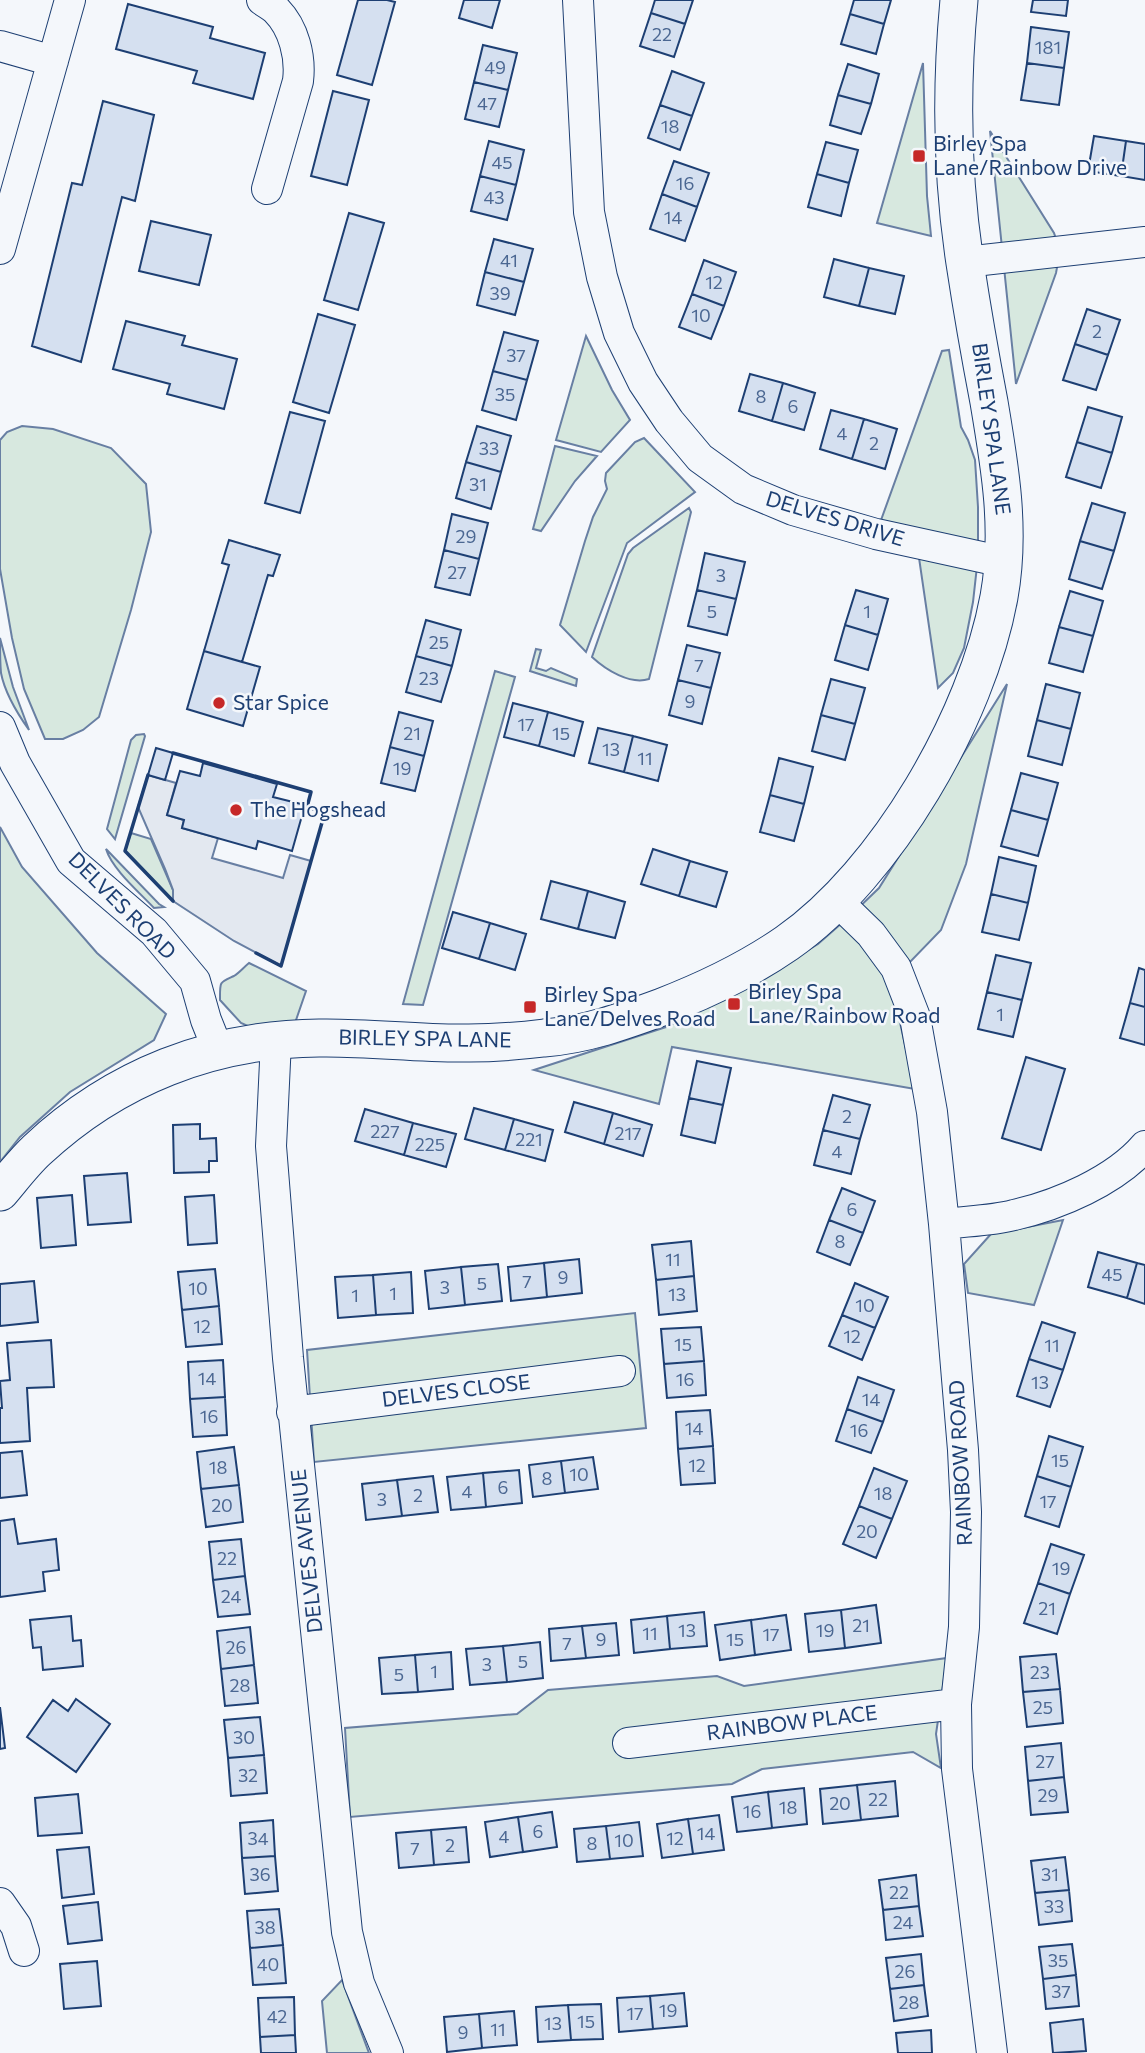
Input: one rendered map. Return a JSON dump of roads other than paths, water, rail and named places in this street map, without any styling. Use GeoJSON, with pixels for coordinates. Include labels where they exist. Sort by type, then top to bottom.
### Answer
{"type":"FeatureCollection","features":[{"type":"Feature","properties":{"kind":"street"},"geometry":{"type":"LineString","coordinates":[[0,249],[70,0]]}},
{"type":"Feature","properties":{"kind":"street"},"geometry":{"type":"LineString","coordinates":[[262,0],[277,11],[288,28],[300,66],[267,189]]}},
{"type":"Feature","properties":{"kind":"street","name":"DELVES DRIVE"},"geometry":{"type":"LineString","coordinates":[[578,0],[589,212],[602,277],[619,333],[643,382],[668,421],[700,458],[743,489],[793,510],[876,534],[1004,562]]}},
{"type":"Feature","properties":{"kind":"street","name":"BIRLEY SPA LANE"},"geometry":{"type":"LineString","coordinates":[[0,1192],[34,1152],[66,1125],[114,1091],[163,1067],[218,1049],[276,1041],[337,1038],[466,1043],[550,1038],[616,1024],[680,1000],[737,974],[790,941],[864,872],[911,807],[946,746],[974,686],[998,601],[1004,562],[1005,517],[1000,465],[965,262],[957,188],[954,101],[959,0]]}},
{"type":"Feature","properties":{"kind":"street"},"geometry":{"type":"LineString","coordinates":[[0,47],[53,61]]}},
{"type":"Feature","properties":{"kind":"street"},"geometry":{"type":"LineString","coordinates":[[965,262],[1145,242]]}},
{"type":"Feature","properties":{"kind":"street","name":"DELVES ROAD"},"geometry":{"type":"LineString","coordinates":[[0,727],[15,763],[71,861],[153,932],[195,981],[218,1049]]}},
{"type":"Feature","properties":{"kind":"street","name":"RAINBOW ROAD"},"geometry":{"type":"LineString","coordinates":[[836,900],[871,934],[896,968],[915,1017],[932,1112],[944,1224],[966,1511],[964,1627],[956,1703],[957,1769],[992,2053]]}},
{"type":"Feature","properties":{"kind":"street","name":"DELVES AVENUE"},"geometry":{"type":"LineString","coordinates":[[276,1041],[271,1146],[292,1412],[347,1932],[359,1983],[388,2053]]}},
{"type":"Feature","properties":{"kind":"street"},"geometry":{"type":"LineString","coordinates":[[944,1224],[1013,1216],[1076,1195],[1104,1180],[1145,1146]]}},
{"type":"Feature","properties":{"kind":"street","name":"DELVES CLOSE"},"geometry":{"type":"LineString","coordinates":[[292,1412],[620,1371]]}},
{"type":"Feature","properties":{"kind":"street","name":"RAINBOW PLACE"},"geometry":{"type":"LineString","coordinates":[[628,1743],[956,1703]]}},
{"type":"Feature","properties":{"kind":"street"},"geometry":{"type":"LineString","coordinates":[[0,1903],[16,1926],[24,1951]]}},
{"type":"Feature","properties":{"kind":"place","name":"Birley Spa Lane/Rainbow Drive"},"geometry":{"type":"Point","coordinates":[919,156]}},
{"type":"Feature","properties":{"kind":"place","name":"Star Spice"},"geometry":{"type":"Point","coordinates":[219,703]}},
{"type":"Feature","properties":{"kind":"place","name":"The Hogshead"},"geometry":{"type":"Point","coordinates":[236,810]}},
{"type":"Feature","properties":{"kind":"place","name":"Birley Spa Lane/Rainbow Road"},"geometry":{"type":"Point","coordinates":[734,1004]}},
{"type":"Feature","properties":{"kind":"place","name":"Birley Spa Lane/Delves Road"},"geometry":{"type":"Point","coordinates":[530,1007]}}]}
